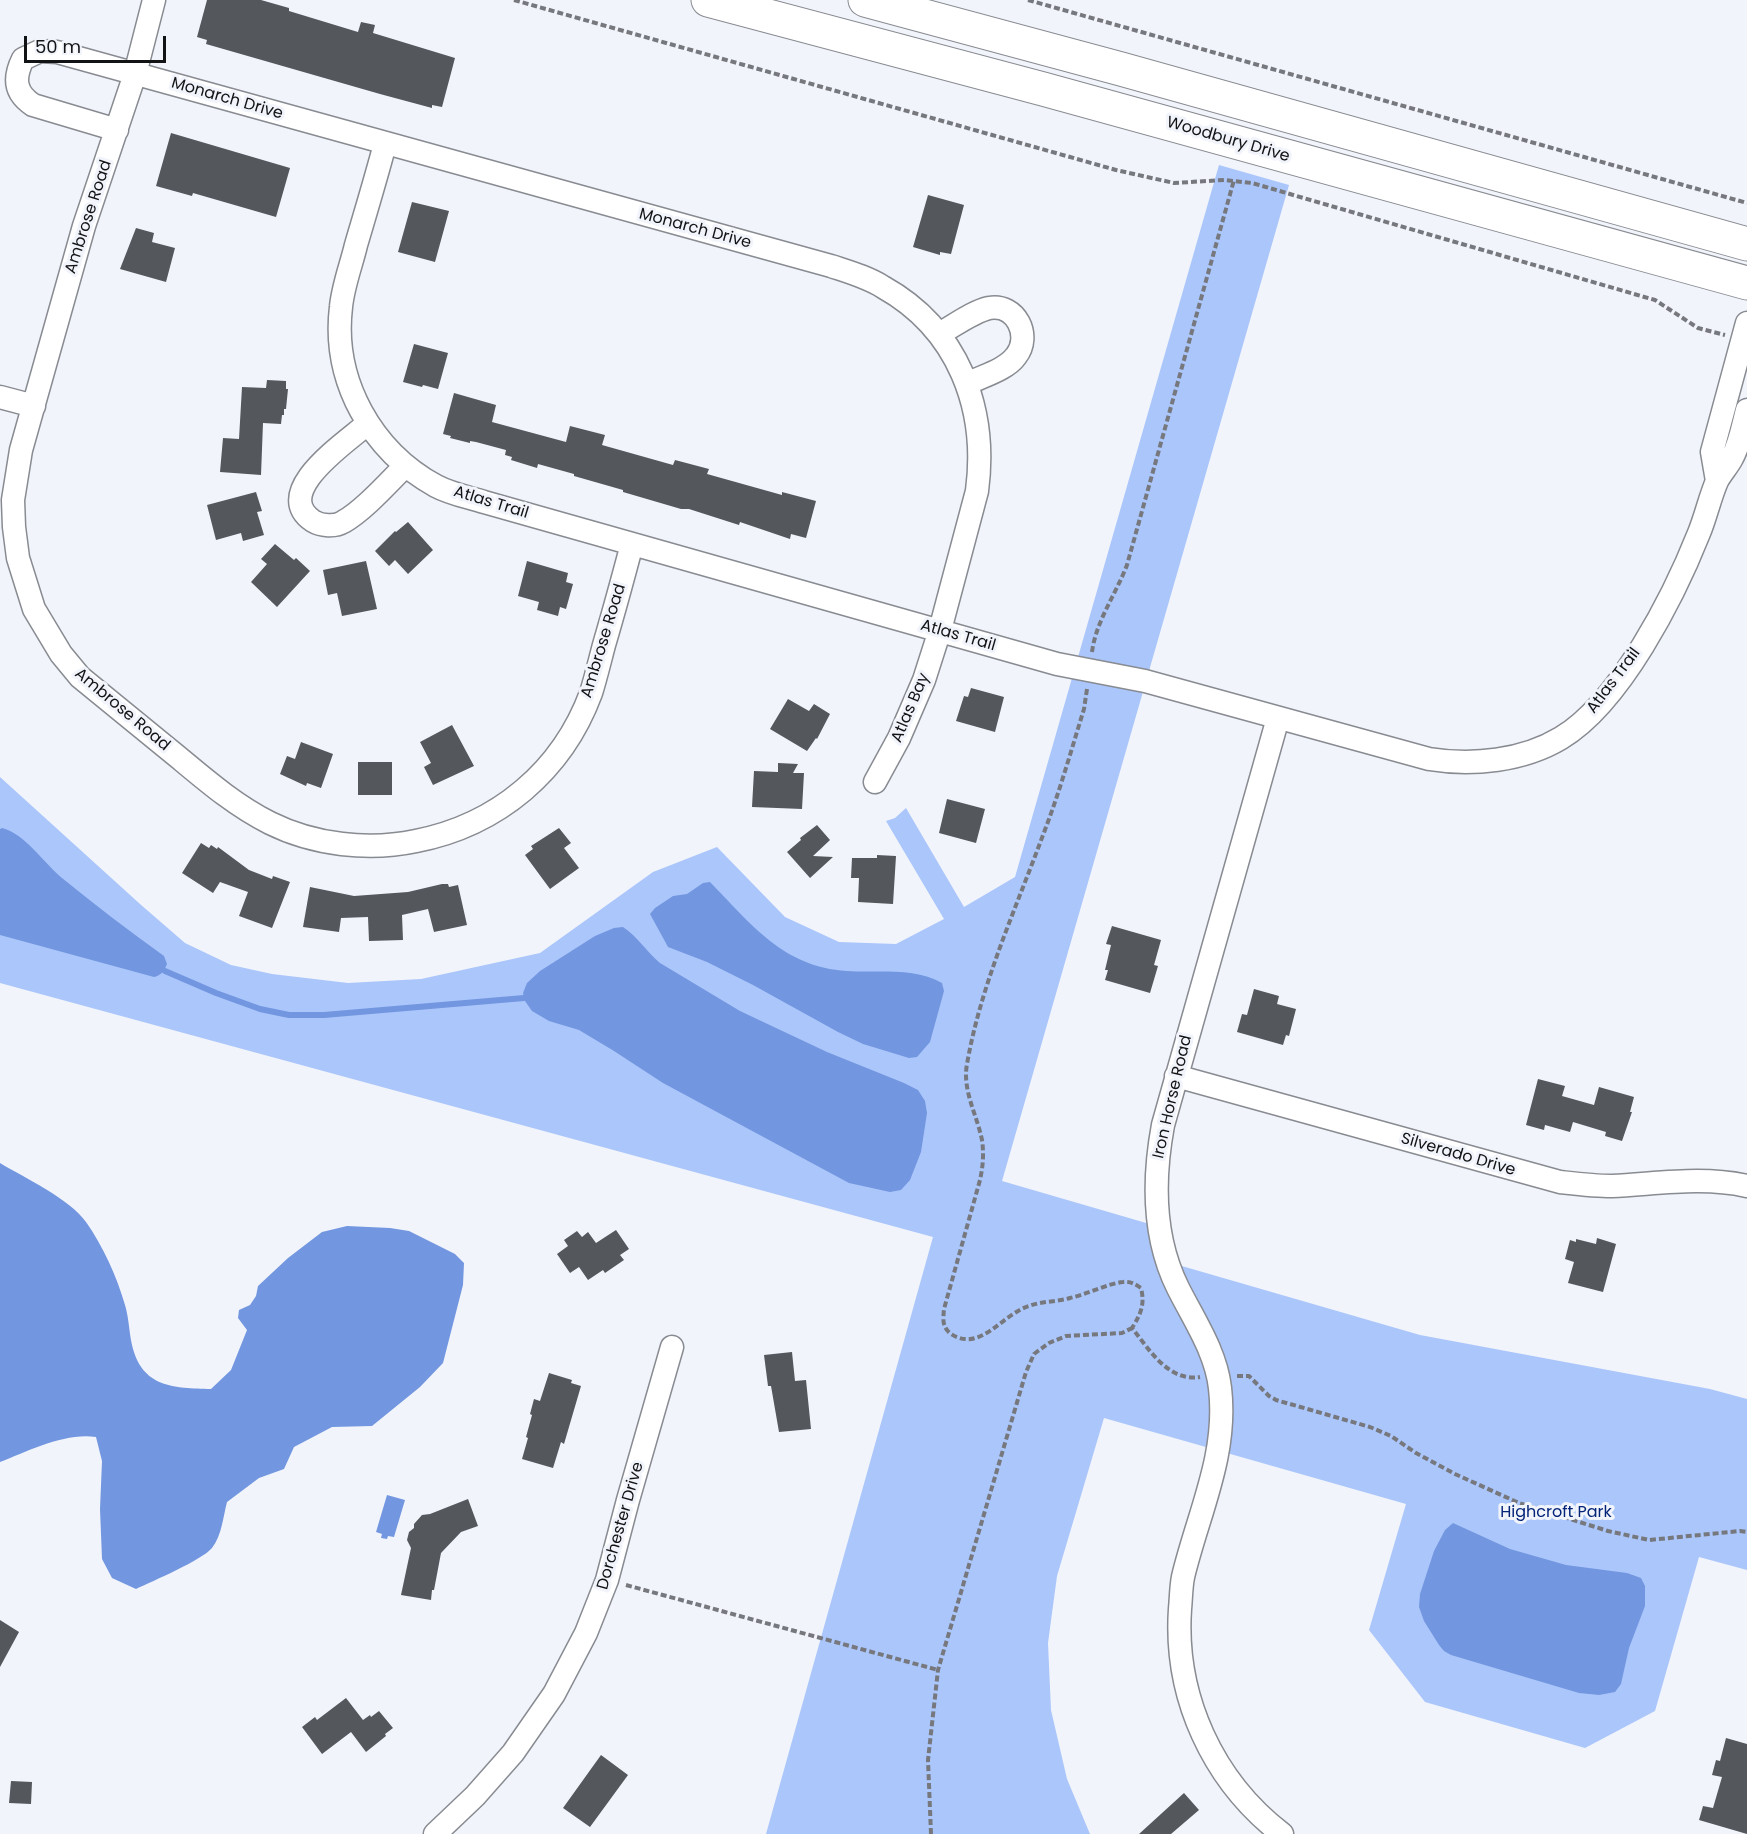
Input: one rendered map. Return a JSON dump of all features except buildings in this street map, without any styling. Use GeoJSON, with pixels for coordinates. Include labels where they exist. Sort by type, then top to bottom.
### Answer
{"type":"FeatureCollection","features":[{"type":"Feature","properties":{"kind":"main road","name":"Woodbury Drive"},"geometry":{"type":"LineString","coordinates":[[708,0],[1043,88],[1747,283]]}},
{"type":"Feature","properties":{"kind":"main road"},"geometry":{"type":"LineString","coordinates":[[865,0],[1747,244]]}},
{"type":"Feature","properties":{"kind":"street","name":"Ambrose Road"},"geometry":{"type":"LineString","coordinates":[[154,0],[135,74],[84,226],[15,477],[13,500],[18,558],[34,609],[61,654],[80,677],[235,804],[272,824],[321,840],[374,846],[431,838],[487,816],[536,780],[557,755],[591,693],[632,544]]}},
{"type":"Feature","properties":{"kind":"street","name":"Monarch Drive"},"geometry":{"type":"LineString","coordinates":[[117,130],[33,105],[24,99],[17,90],[16,78],[23,59],[31,54],[49,50],[858,275],[882,286],[902,300],[939,334],[967,384],[976,418],[980,467],[977,491],[939,630]]}},
{"type":"Feature","properties":{"kind":"street","name":"Atlas Trail"},"geometry":{"type":"LineString","coordinates":[[385,144],[341,307],[342,355],[348,382],[367,424],[405,466],[439,487],[1058,664],[1139,679],[1412,755],[1452,762],[1483,762],[1520,755],[1561,739],[1594,711],[1638,652],[1674,589],[1699,533],[1717,481],[1734,456],[1747,410]]}},
{"type":"Feature","properties":{"kind":"street"},"geometry":{"type":"LineString","coordinates":[[939,334],[989,308],[1003,309],[1018,320],[1023,339],[1016,357],[1000,368],[967,384]]}},
{"type":"Feature","properties":{"kind":"street","name":"Atlas Trail"},"geometry":{"type":"LineString","coordinates":[[1717,481],[1712,452],[1739,330]]}},
{"type":"Feature","properties":{"kind":"street"},"geometry":{"type":"LineString","coordinates":[[0,397],[33,406]]}},
{"type":"Feature","properties":{"kind":"street"},"geometry":{"type":"LineString","coordinates":[[367,424],[309,475],[300,495],[300,505],[306,515],[313,522],[321,525],[341,524],[355,514],[405,466]]}},
{"type":"Feature","properties":{"kind":"street","name":"Atlas Bay"},"geometry":{"type":"LineString","coordinates":[[875,782],[917,698],[939,630]]}},
{"type":"Feature","properties":{"kind":"street","name":"Iron Horse Road"},"geometry":{"type":"LineString","coordinates":[[1278,718],[1163,1125],[1157,1159],[1156,1196],[1167,1262],[1210,1351],[1220,1386],[1222,1409],[1218,1456],[1182,1580],[1179,1629],[1182,1669],[1193,1714],[1212,1755],[1236,1789],[1266,1821],[1282,1834]]}},
{"type":"Feature","properties":{"kind":"street","name":"Silverado Drive"},"geometry":{"type":"LineString","coordinates":[[1176,1076],[1560,1182],[1612,1186],[1698,1181],[1747,1186]]}},
{"type":"Feature","properties":{"kind":"street","name":"Dorchester Drive"},"geometry":{"type":"LineString","coordinates":[[435,1834],[475,1796],[513,1753],[554,1694],[586,1633],[608,1580],[628,1500],[672,1347]]}},
{"type":"Feature","properties":{"kind":"path"},"geometry":{"type":"LineString","coordinates":[[514,0],[1116,170],[1174,183],[1234,180],[1252,183],[1655,300],[1698,328],[1739,330]]}},
{"type":"Feature","properties":{"kind":"path"},"geometry":{"type":"LineString","coordinates":[[1028,0],[1747,203]]}},
{"type":"Feature","properties":{"kind":"path"},"geometry":{"type":"LineString","coordinates":[[1093,645],[1099,622],[1116,592],[1127,565],[1234,180]]}},
{"type":"Feature","properties":{"kind":"path"},"geometry":{"type":"LineString","coordinates":[[931,1834],[928,1760],[938,1670],[1026,1372],[1034,1354],[1049,1343],[1066,1336],[1122,1333],[1132,1328],[1143,1305],[1141,1288],[1134,1283],[1124,1282],[1068,1299],[1029,1305],[1015,1311],[983,1336],[975,1339],[956,1336],[947,1331],[942,1323],[984,1160],[982,1140],[967,1086],[966,1068],[974,1030],[990,972],[1044,833],[1084,709],[1088,684]]}},
{"type":"Feature","properties":{"kind":"path"},"geometry":{"type":"LineString","coordinates":[[1132,1328],[1160,1363],[1173,1372],[1195,1377]]}},
{"type":"Feature","properties":{"kind":"path"},"geometry":{"type":"LineString","coordinates":[[1242,1375],[1253,1378],[1269,1396],[1276,1400],[1370,1427],[1391,1436],[1416,1453],[1455,1474],[1519,1503],[1597,1528],[1649,1540],[1747,1532]]}},
{"type":"Feature","properties":{"kind":"path"},"geometry":{"type":"LineString","coordinates":[[608,1580],[938,1670]]}},
{"type":"Feature","properties":{"kind":"green space","name":"Highcroft Park"},"geometry":{"type":"Polygon","coordinates":[[[1219,165],[1289,185],[1002,1181],[1160,1227],[1168,1262],[1420,1335],[1710,1389],[1747,1399],[1747,1570],[1699,1557],[1655,1711],[1585,1748],[1425,1702],[1369,1630],[1406,1504],[1104,1418],[1057,1576],[1048,1643],[1051,1710],[1067,1779],[1090,1834],[766,1834],[933,1237],[0,983],[0,777],[185,943],[231,965],[272,974],[348,983],[421,979],[540,953],[653,872],[717,847],[785,917],[839,942],[896,944],[944,919],[886,821],[895,818],[906,808],[964,907],[1015,877],[1219,165]]]}},
{"type":"Feature","properties":{"kind":"shaded area"},"geometry":{"type":"Polygon","coordinates":[[[0,829],[18,836],[62,878],[164,956],[167,964],[162,972],[154,977],[0,935],[0,829]]]}},
{"type":"Feature","properties":{"kind":"shaded area"},"geometry":{"type":"Polygon","coordinates":[[[710,882],[754,928],[786,952],[804,961],[824,968],[847,971],[908,973],[942,983],[944,991],[930,1042],[917,1057],[909,1058],[863,1044],[707,962],[668,947],[650,914],[673,896],[687,894],[703,883],[710,882]]]}},
{"type":"Feature","properties":{"kind":"shaded area"},"geometry":{"type":"Polygon","coordinates":[[[623,927],[660,963],[740,1011],[827,1052],[918,1090],[925,1101],[927,1113],[921,1152],[910,1180],[901,1190],[890,1192],[849,1183],[663,1083],[579,1030],[549,1021],[532,1011],[523,993],[527,983],[540,971],[595,936],[614,928],[623,927]]]}},
{"type":"Feature","properties":{"kind":"shaded area"},"geometry":{"type":"Polygon","coordinates":[[[0,1163],[58,1197],[79,1213],[86,1222],[104,1251],[118,1284],[137,1359],[143,1370],[161,1383],[184,1388],[211,1389],[231,1370],[247,1330],[238,1318],[239,1310],[250,1305],[256,1296],[258,1286],[288,1258],[322,1232],[347,1226],[409,1231],[455,1254],[464,1263],[463,1285],[443,1363],[420,1387],[372,1426],[332,1427],[294,1447],[284,1469],[259,1478],[227,1502],[220,1532],[207,1553],[136,1589],[112,1578],[102,1559],[100,1509],[102,1461],[96,1437],[72,1437],[60,1440],[0,1462],[0,1163]]]}},
{"type":"Feature","properties":{"kind":"shaded area"},"geometry":{"type":"Polygon","coordinates":[[[387,1495],[405,1500],[394,1537],[388,1536],[387,1539],[381,1538],[382,1534],[376,1532],[387,1495]]]}},
{"type":"Feature","properties":{"kind":"shaded area"},"geometry":{"type":"Polygon","coordinates":[[[1453,1523],[1510,1549],[1566,1565],[1627,1573],[1641,1578],[1645,1586],[1645,1606],[1629,1648],[1621,1684],[1615,1692],[1599,1695],[1579,1693],[1444,1651],[1424,1621],[1419,1607],[1420,1594],[1434,1551],[1445,1530],[1453,1523]]]}},
{"type":"Feature","properties":{"kind":"waterway"},"geometry":{"type":"LineString","coordinates":[[165,971],[260,1009],[289,1015],[324,1015],[524,998]]}}]}
